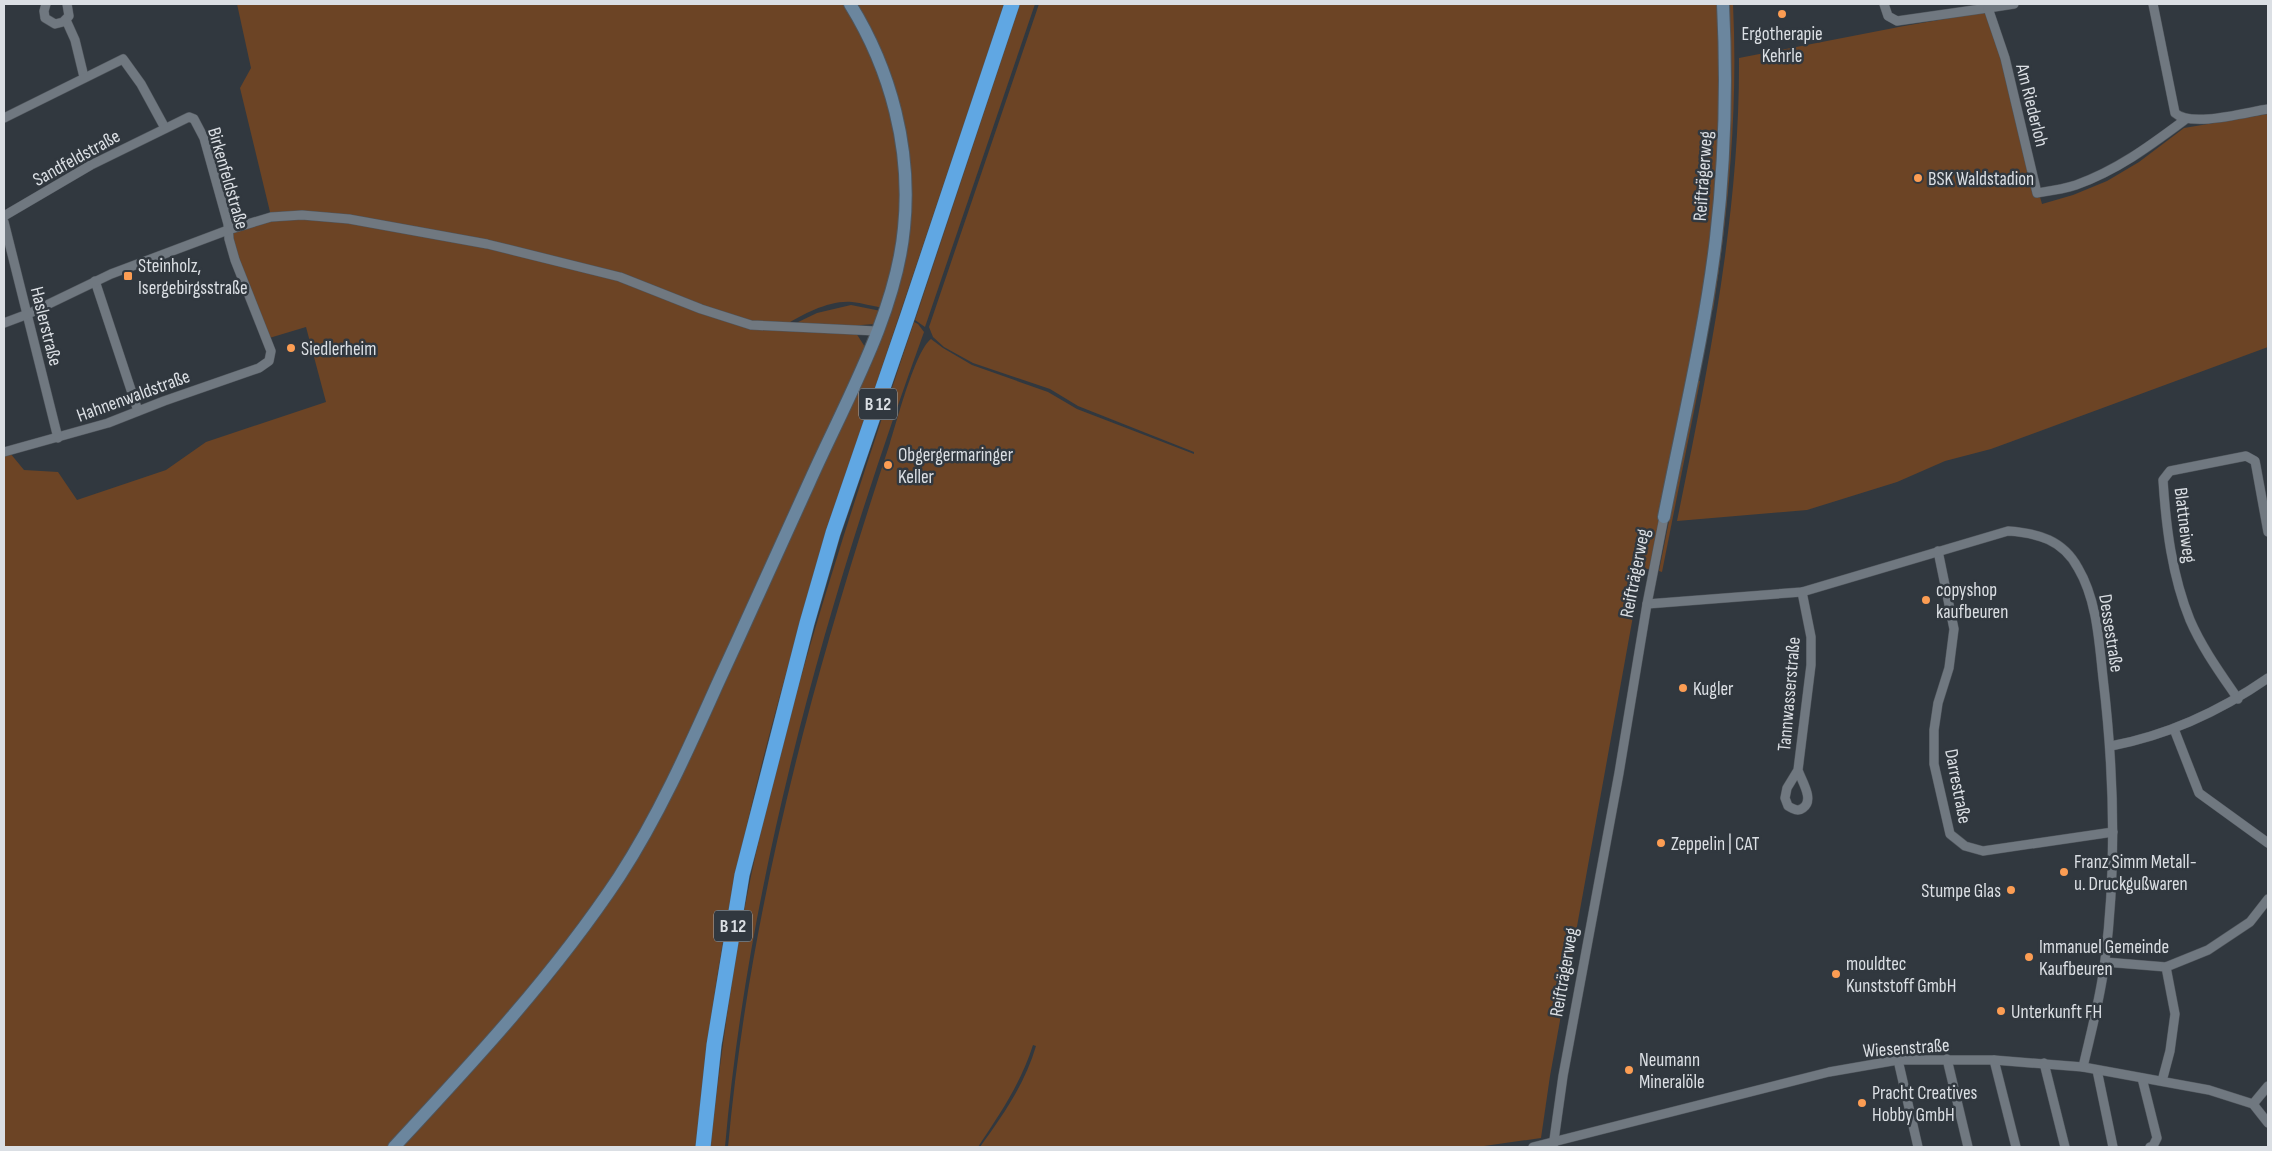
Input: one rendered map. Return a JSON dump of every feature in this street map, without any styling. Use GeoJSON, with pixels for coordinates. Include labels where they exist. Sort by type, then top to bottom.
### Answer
{"type":"FeatureCollection","features":[{"type":"Feature","properties":{"kind":"highway","name":"B 12"},"geometry":{"type":"LineString","coordinates":[[703,1147],[716,1035],[742,874],[805,632],[833,533],[1012,4]]}},
{"type":"Feature","properties":{"kind":"main road"},"geometry":{"type":"LineString","coordinates":[[394,1147],[467,1068],[548,974],[577,938],[621,874],[650,824],[694,737],[853,387],[886,308],[904,230],[906,190],[903,149],[894,104],[875,50],[850,4]]}},
{"type":"Feature","properties":{"kind":"main road","name":"Reifträgerweg"},"geometry":{"type":"LineString","coordinates":[[1664,517],[1707,296],[1716,238],[1725,94],[1723,4]]}},
{"type":"Feature","properties":{"kind":"street"},"geometry":{"type":"LineString","coordinates":[[46,4],[44,14],[48,21],[60,24],[66,20],[69,12],[67,4]]}},
{"type":"Feature","properties":{"kind":"street"},"geometry":{"type":"LineString","coordinates":[[1884,4],[1888,16],[1897,21],[2014,4]]}},
{"type":"Feature","properties":{"kind":"street"},"geometry":{"type":"LineString","coordinates":[[2153,4],[2175,113],[2186,119],[2199,120],[2268,108]]}},
{"type":"Feature","properties":{"kind":"street","name":"Am Riederloh"},"geometry":{"type":"LineString","coordinates":[[1988,8],[2005,58],[2038,193],[2074,186],[2107,172],[2135,157],[2186,119]]}},
{"type":"Feature","properties":{"kind":"street"},"geometry":{"type":"LineString","coordinates":[[66,20],[75,40],[84,77]]}},
{"type":"Feature","properties":{"kind":"street"},"geometry":{"type":"LineString","coordinates":[[4,118],[123,59],[141,84],[165,128]]}},
{"type":"Feature","properties":{"kind":"street","name":"Birkenfeldstraße"},"geometry":{"type":"LineString","coordinates":[[165,128],[189,117],[194,119],[204,138],[228,224],[235,260],[270,351],[269,361]]}},
{"type":"Feature","properties":{"kind":"street","name":"Sandfeldstraße"},"geometry":{"type":"LineString","coordinates":[[4,216],[91,165],[165,128]]}},
{"type":"Feature","properties":{"kind":"street"},"geometry":{"type":"LineString","coordinates":[[4,323],[28,314],[95,281],[228,230],[271,217],[302,215],[369,222],[487,244],[620,277],[701,309],[751,325],[876,331]]}},
{"type":"Feature","properties":{"kind":"street","name":"Haslerstraße"},"geometry":{"type":"LineString","coordinates":[[4,222],[58,438]]}},
{"type":"Feature","properties":{"kind":"street"},"geometry":{"type":"LineString","coordinates":[[95,281],[138,411]]}},
{"type":"Feature","properties":{"kind":"street","name":"Hahnenwaldstraße"},"geometry":{"type":"LineString","coordinates":[[4,452],[108,423],[260,368],[269,361]]}},
{"type":"Feature","properties":{"kind":"street","name":"Blattneiweg"},"geometry":{"type":"LineString","coordinates":[[2238,699],[2211,660],[2194,629],[2178,586],[2171,552],[2164,480],[2170,471],[2246,456],[2255,461],[2268,532]]}},
{"type":"Feature","properties":{"kind":"street","name":"Reifträgerweg"},"geometry":{"type":"LineString","coordinates":[[1553,1145],[1563,1076],[1664,517]]}},
{"type":"Feature","properties":{"kind":"street","name":"Dessestraße"},"geometry":{"type":"LineString","coordinates":[[1647,604],[1802,592],[1938,550],[2008,531],[2028,532],[2042,536],[2060,548],[2078,566],[2090,592],[2100,651],[2111,746],[2113,832],[2105,962],[2083,1067]]}},
{"type":"Feature","properties":{"kind":"street","name":"Darrestraße"},"geometry":{"type":"LineString","coordinates":[[1938,550],[1954,629],[1949,668],[1938,703],[1934,730],[1934,764],[1950,834],[1965,846],[1983,851],[2113,832]]}},
{"type":"Feature","properties":{"kind":"street","name":"Tannwasserstraße"},"geometry":{"type":"LineString","coordinates":[[1798,770],[1811,665],[1811,636],[1802,592]]}},
{"type":"Feature","properties":{"kind":"street"},"geometry":{"type":"LineString","coordinates":[[2111,746],[2174,729],[2204,717],[2238,699],[2268,678]]}},
{"type":"Feature","properties":{"kind":"street"},"geometry":{"type":"LineString","coordinates":[[2174,729],[2199,793],[2268,843]]}},
{"type":"Feature","properties":{"kind":"street"},"geometry":{"type":"LineString","coordinates":[[2105,962],[2166,967],[2208,950],[2250,922],[2268,899]]}},
{"type":"Feature","properties":{"kind":"street"},"geometry":{"type":"LineString","coordinates":[[2162,1082],[2170,1051],[2175,1014],[2166,967]]}},
{"type":"Feature","properties":{"kind":"street"},"geometry":{"type":"LineString","coordinates":[[1947,1059],[1968,1147]]}},
{"type":"Feature","properties":{"kind":"street"},"geometry":{"type":"LineString","coordinates":[[1898,1060],[1918,1147]]}},
{"type":"Feature","properties":{"kind":"street","name":"Wiesenstraße"},"geometry":{"type":"LineString","coordinates":[[1533,1147],[1553,1145],[1828,1072],[1898,1060],[1994,1060],[2083,1067],[2209,1090],[2253,1104]]}},
{"type":"Feature","properties":{"kind":"street"},"geometry":{"type":"LineString","coordinates":[[1994,1060],[2016,1147]]}},
{"type":"Feature","properties":{"kind":"street"},"geometry":{"type":"LineString","coordinates":[[2044,1063],[2065,1147]]}},
{"type":"Feature","properties":{"kind":"street"},"geometry":{"type":"LineString","coordinates":[[2097,1070],[2113,1147]]}},
{"type":"Feature","properties":{"kind":"street"},"geometry":{"type":"LineString","coordinates":[[2142,1078],[2157,1138],[2153,1146],[2150,1147]]}},
{"type":"Feature","properties":{"kind":"street"},"geometry":{"type":"LineString","coordinates":[[2268,1086],[2253,1104],[2268,1123]]}},
{"type":"Feature","properties":{"kind":"shaded area"},"geometry":{"type":"Polygon","coordinates":[[[237,4],[1004,4],[858,439],[824,546],[777,707],[749,815],[723,939],[703,1077],[696,1147],[400,1147],[471,1071],[553,978],[624,877],[883,334],[899,281],[909,231],[899,149],[900,230],[883,308],[852,302],[835,303],[808,312],[785,325],[856,333],[865,347],[648,822],[572,939],[465,1065],[388,1147],[4,1147],[4,454],[10,453],[24,470],[58,472],[77,500],[166,470],[206,442],[326,402],[306,327],[266,339],[228,230],[271,216],[240,88],[251,68],[237,4]]]}},
{"type":"Feature","properties":{"kind":"shaded area"},"geometry":{"type":"Polygon","coordinates":[[[1020,4],[1035,4],[925,327],[915,320],[1020,4]]]}},
{"type":"Feature","properties":{"kind":"shaded area"},"geometry":{"type":"Polygon","coordinates":[[[1039,4],[1718,4],[1719,129],[1711,238],[1686,389],[1650,569],[1642,569],[1637,594],[1550,1076],[1541,1138],[1477,1147],[980,1147],[1020,1086],[1036,1046],[1033,1045],[1016,1085],[978,1147],[728,1147],[738,1057],[752,968],[769,879],[789,791],[811,703],[862,529],[907,387],[925,346],[931,339],[972,365],[1048,392],[1077,409],[1194,454],[1194,452],[1078,406],[1050,389],[973,363],[944,347],[933,337],[929,327],[1039,4]]]}},
{"type":"Feature","properties":{"kind":"shaded area"},"geometry":{"type":"Polygon","coordinates":[[[1729,4],[1733,4],[1733,119],[1724,234],[1713,310],[1710,309],[1731,93],[1729,4]]]}},
{"type":"Feature","properties":{"kind":"shaded area"},"geometry":{"type":"Polygon","coordinates":[[[1985,12],[1994,33],[2042,204],[2073,195],[2107,181],[2139,162],[2184,128],[2268,114],[2268,347],[1991,449],[1945,461],[1897,482],[1807,510],[1677,521],[1711,349],[1728,233],[1738,116],[1739,58],[1985,12]]]}},
{"type":"Feature","properties":{"kind":"shaded area"},"geometry":{"type":"Polygon","coordinates":[[[851,305],[881,311],[875,324],[847,326],[794,324],[817,313],[851,305]]]}},
{"type":"Feature","properties":{"kind":"shaded area"},"geometry":{"type":"Polygon","coordinates":[[[914,322],[924,332],[889,430],[826,631],[798,734],[774,837],[753,940],[737,1044],[725,1147],[710,1147],[738,944],[767,806],[804,666],[868,459],[914,322]]]}},
{"type":"Feature","properties":{"kind":"shaded area"},"geometry":{"type":"Polygon","coordinates":[[[1697,381],[1700,381],[1662,572],[1659,571],[1697,381]]]}},
{"type":"Feature","properties":{"kind":"place","name":"Ergotherapie Kehrle"},"geometry":{"type":"Point","coordinates":[1782,14]}},
{"type":"Feature","properties":{"kind":"place","name":"BSK Waldstadion"},"geometry":{"type":"Point","coordinates":[1918,178]}},
{"type":"Feature","properties":{"kind":"place","name":"Steinholz, Isergebirgsstraße"},"geometry":{"type":"Point","coordinates":[128,276]}},
{"type":"Feature","properties":{"kind":"place","name":"Siedlerheim"},"geometry":{"type":"Point","coordinates":[291,348]}},
{"type":"Feature","properties":{"kind":"place","name":"Obgergermaringer Keller"},"geometry":{"type":"Point","coordinates":[888,465]}},
{"type":"Feature","properties":{"kind":"place","name":"copyshop kaufbeuren"},"geometry":{"type":"Point","coordinates":[1926,600]}},
{"type":"Feature","properties":{"kind":"place","name":"Kugler"},"geometry":{"type":"Point","coordinates":[1683,688]}},
{"type":"Feature","properties":{"kind":"place","name":"Zeppelin | CAT"},"geometry":{"type":"Point","coordinates":[1661,843]}},
{"type":"Feature","properties":{"kind":"place","name":"Franz Simm Metall- u. Druckgußwaren"},"geometry":{"type":"Point","coordinates":[2064,872]}},
{"type":"Feature","properties":{"kind":"place","name":"Stumpe Glas"},"geometry":{"type":"Point","coordinates":[2011,890]}},
{"type":"Feature","properties":{"kind":"place","name":"Immanuel Gemeinde Kaufbeuren"},"geometry":{"type":"Point","coordinates":[2029,957]}},
{"type":"Feature","properties":{"kind":"place","name":"mouldtec Kunststoff GmbH"},"geometry":{"type":"Point","coordinates":[1836,974]}},
{"type":"Feature","properties":{"kind":"place","name":"Unterkunft FH"},"geometry":{"type":"Point","coordinates":[2001,1011]}},
{"type":"Feature","properties":{"kind":"place","name":"Neumann Mineralöle"},"geometry":{"type":"Point","coordinates":[1629,1070]}},
{"type":"Feature","properties":{"kind":"place","name":"Pracht Creatives Hobby GmbH"},"geometry":{"type":"Point","coordinates":[1862,1103]}}]}
